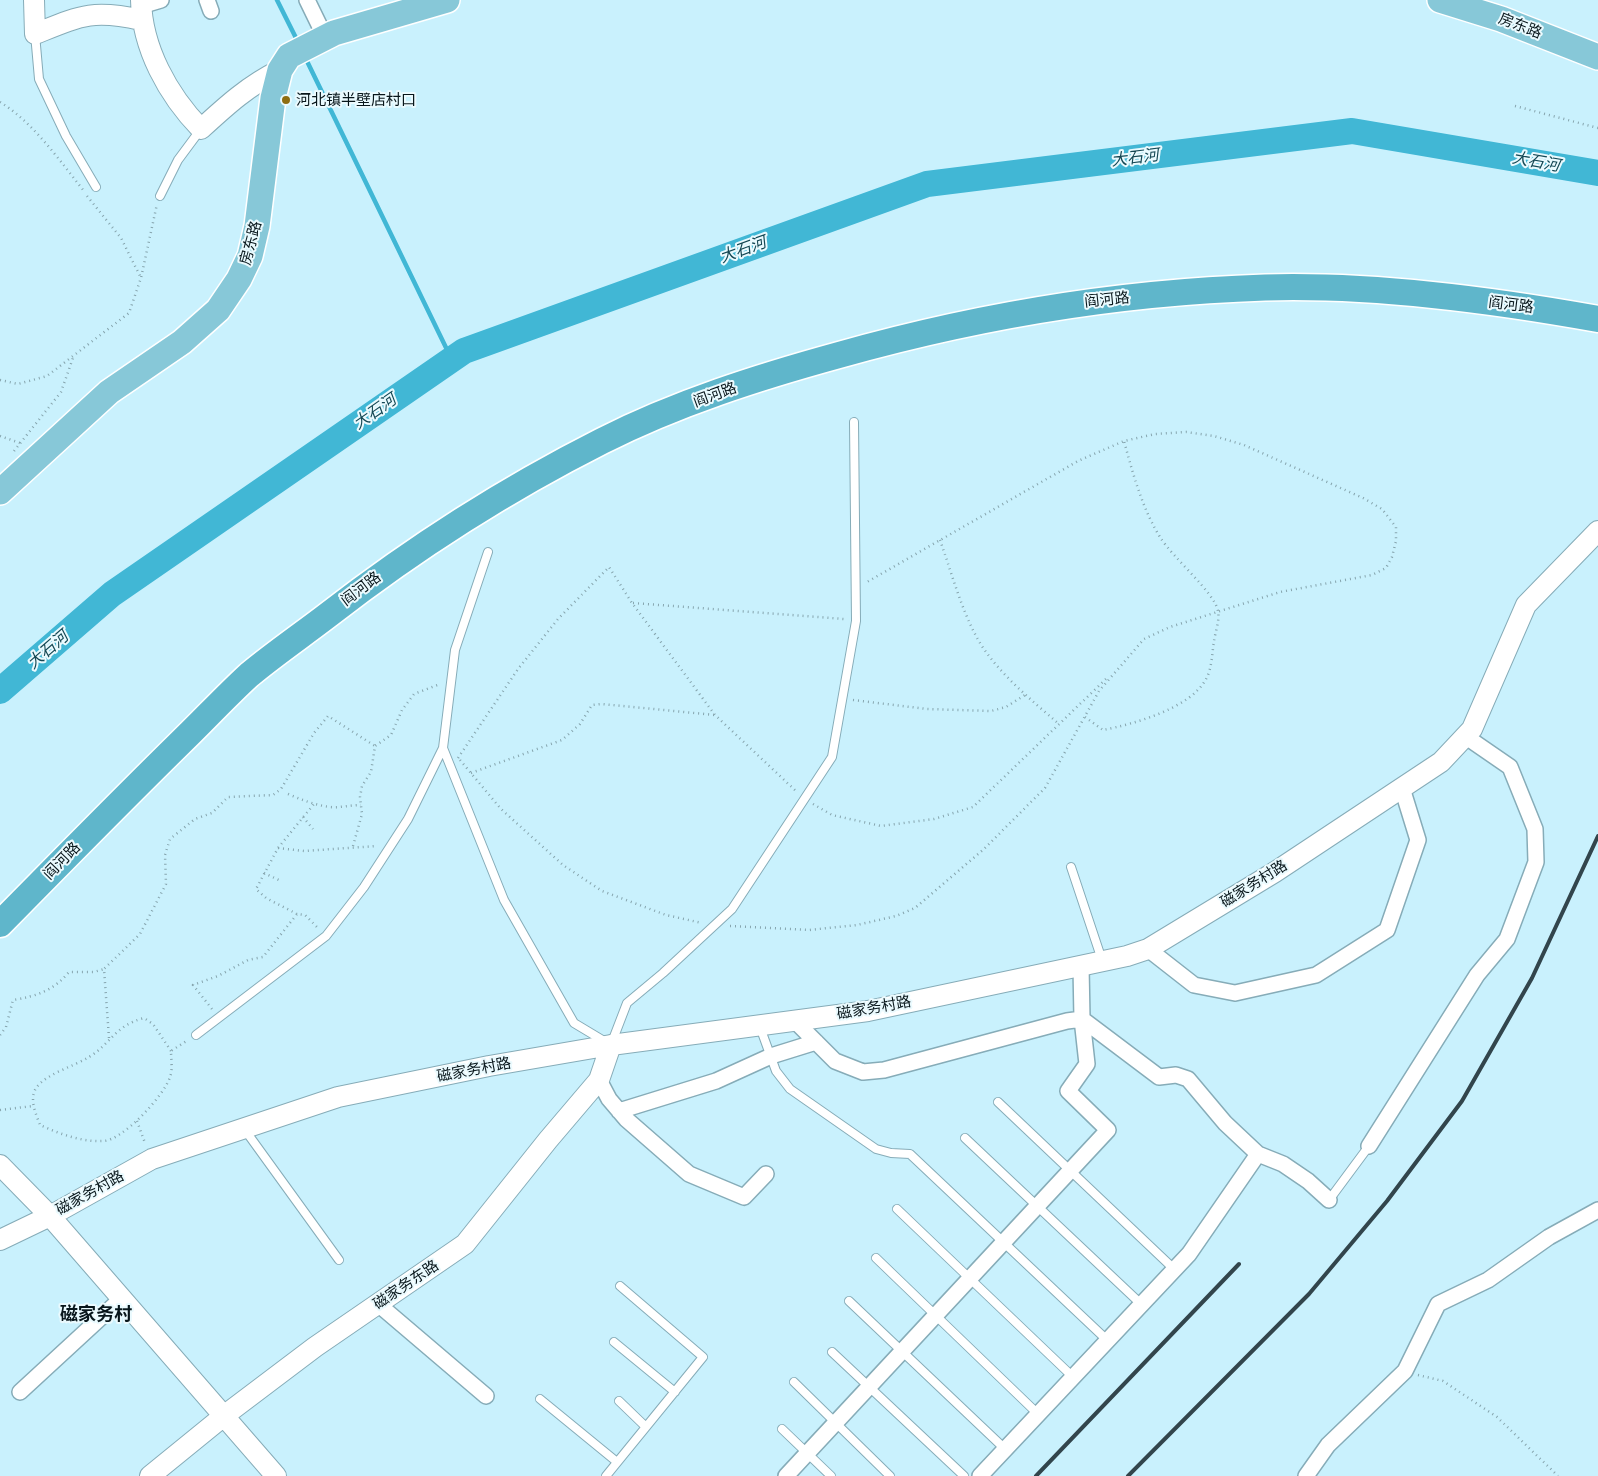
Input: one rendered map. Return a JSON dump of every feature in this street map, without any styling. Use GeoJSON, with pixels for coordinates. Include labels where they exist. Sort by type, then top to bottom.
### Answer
{"type":"FeatureCollection","features":[{"type":"Feature","properties":{"kind":"highway","name":"阎河路"},"geometry":{"type":"LineString","coordinates":[[0,924],[112,810],[251,674],[382,573],[498,498],[604,440],[694,402],[776,372],[921,332],[1005,314],[1086,302],[1186,291],[1296,287],[1399,292],[1524,306],[1598,319]]}},
{"type":"Feature","properties":{"kind":"main road"},"geometry":{"type":"LineString","coordinates":[[285,63],[321,39],[447,0]]}},
{"type":"Feature","properties":{"kind":"main road","name":"房东路"},"geometry":{"type":"LineString","coordinates":[[1440,0],[1501,19],[1598,57]]}},
{"type":"Feature","properties":{"kind":"main road","name":"房东路"},"geometry":{"type":"LineString","coordinates":[[0,492],[109,392],[182,342],[218,310],[239,279],[250,256],[257,226],[273,98],[285,63]]}},
{"type":"Feature","properties":{"kind":"street"},"geometry":{"type":"LineString","coordinates":[[34,0],[36,34],[84,15],[114,14],[141,9],[161,0]]}},
{"type":"Feature","properties":{"kind":"street"},"geometry":{"type":"LineString","coordinates":[[307,0],[321,39]]}},
{"type":"Feature","properties":{"kind":"street"},"geometry":{"type":"LineString","coordinates":[[141,9],[166,85],[183,111],[201,129],[241,93],[285,63]]}},
{"type":"Feature","properties":{"kind":"street","name":"磁家务村路"},"geometry":{"type":"LineString","coordinates":[[0,1240],[50,1216],[152,1159],[338,1097],[489,1066],[611,1045],[868,1011],[1102,962],[1148,949],[1275,872],[1441,762],[1472,729],[1526,605],[1598,531]]}},
{"type":"Feature","properties":{"kind":"street"},"geometry":{"type":"LineString","coordinates":[[1369,1146],[1477,974],[1507,939],[1536,862],[1535,829],[1510,767],[1465,736]]}},
{"type":"Feature","properties":{"kind":"street"},"geometry":{"type":"LineString","coordinates":[[1148,949],[1194,985],[1235,993],[1316,975],[1387,930],[1418,840],[1402,788]]}},
{"type":"Feature","properties":{"kind":"street"},"geometry":{"type":"LineString","coordinates":[[786,1476],[1108,1130],[1068,1091],[1088,1064],[1082,1019],[1081,966]]}},
{"type":"Feature","properties":{"kind":"street"},"geometry":{"type":"LineString","coordinates":[[795,1020],[835,1061],[864,1072],[884,1070],[1067,1021],[1082,1019],[1159,1077],[1176,1075],[1188,1080],[1226,1124],[1258,1154],[1283,1164],[1308,1181],[1329,1200]]}},
{"type":"Feature","properties":{"kind":"street"},"geometry":{"type":"LineString","coordinates":[[619,1111],[716,1081],[771,1056],[816,1042]]}},
{"type":"Feature","properties":{"kind":"street","name":"磁家务东路"},"geometry":{"type":"LineString","coordinates":[[150,1476],[225,1415],[315,1347],[466,1244],[548,1140],[599,1080],[611,1045]]}},
{"type":"Feature","properties":{"kind":"street"},"geometry":{"type":"LineString","coordinates":[[599,1080],[609,1099],[619,1111],[689,1174],[744,1197],[766,1174]]}},
{"type":"Feature","properties":{"kind":"street"},"geometry":{"type":"LineString","coordinates":[[980,1476],[1189,1254],[1258,1154]]}},
{"type":"Feature","properties":{"kind":"street"},"geometry":{"type":"LineString","coordinates":[[0,1164],[50,1216],[225,1415],[276,1476]]}},
{"type":"Feature","properties":{"kind":"street"},"geometry":{"type":"LineString","coordinates":[[1306,1476],[1328,1445],[1405,1371],[1438,1304],[1488,1280],[1549,1237],[1598,1210]]}},
{"type":"Feature","properties":{"kind":"street"},"geometry":{"type":"LineString","coordinates":[[20,1392],[122,1298]]}},
{"type":"Feature","properties":{"kind":"street"},"geometry":{"type":"LineString","coordinates":[[378,1304],[486,1396]]}},
{"type":"Feature","properties":{"kind":"lane"},"geometry":{"type":"LineString","coordinates":[[36,34],[39,79],[66,136],[96,186]]}},
{"type":"Feature","properties":{"kind":"lane"},"geometry":{"type":"LineString","coordinates":[[160,196],[178,160],[201,129]]}},
{"type":"Feature","properties":{"kind":"lane"},"geometry":{"type":"LineString","coordinates":[[443,748],[504,900],[565,1008],[574,1023],[611,1045],[628,1002],[732,909],[832,757],[856,621],[854,422]]}},
{"type":"Feature","properties":{"kind":"lane"},"geometry":{"type":"LineString","coordinates":[[196,1035],[326,936],[364,887],[408,819],[443,748],[455,650],[488,552]]}},
{"type":"Feature","properties":{"kind":"lane"},"geometry":{"type":"LineString","coordinates":[[1071,867],[1102,962]]}},
{"type":"Feature","properties":{"kind":"lane"},"geometry":{"type":"LineString","coordinates":[[759,1025],[776,1071],[790,1089],[876,1149],[891,1153],[910,1154],[1107,1340]]}},
{"type":"Feature","properties":{"kind":"lane"},"geometry":{"type":"LineString","coordinates":[[998,1102],[1174,1270]]}},
{"type":"Feature","properties":{"kind":"lane"},"geometry":{"type":"LineString","coordinates":[[244,1128],[339,1260]]}},
{"type":"Feature","properties":{"kind":"lane"},"geometry":{"type":"LineString","coordinates":[[965,1138],[1141,1304]]}},
{"type":"Feature","properties":{"kind":"lane"},"geometry":{"type":"LineString","coordinates":[[1329,1200],[1369,1146]]}},
{"type":"Feature","properties":{"kind":"lane"},"geometry":{"type":"LineString","coordinates":[[897,1210],[1073,1376]]}},
{"type":"Feature","properties":{"kind":"lane"},"geometry":{"type":"LineString","coordinates":[[876,1258],[1038,1414]]}},
{"type":"Feature","properties":{"kind":"lane"},"geometry":{"type":"LineString","coordinates":[[606,1476],[703,1357],[620,1286]]}},
{"type":"Feature","properties":{"kind":"lane"},"geometry":{"type":"LineString","coordinates":[[849,1301],[1005,1449]]}},
{"type":"Feature","properties":{"kind":"lane"},"geometry":{"type":"LineString","coordinates":[[614,1342],[675,1392]]}},
{"type":"Feature","properties":{"kind":"lane"},"geometry":{"type":"LineString","coordinates":[[832,1352],[964,1476]]}},
{"type":"Feature","properties":{"kind":"lane"},"geometry":{"type":"LineString","coordinates":[[794,1382],[890,1476]]}},
{"type":"Feature","properties":{"kind":"lane"},"geometry":{"type":"LineString","coordinates":[[540,1398],[617,1462]]}},
{"type":"Feature","properties":{"kind":"lane"},"geometry":{"type":"LineString","coordinates":[[619,1401],[646,1427]]}},
{"type":"Feature","properties":{"kind":"lane"},"geometry":{"type":"LineString","coordinates":[[782,1429],[831,1476]]}},
{"type":"Feature","properties":{"kind":"path"},"geometry":{"type":"LineString","coordinates":[[0,102],[16,112],[56,155],[121,238],[141,278]]}},
{"type":"Feature","properties":{"kind":"path"},"geometry":{"type":"LineString","coordinates":[[1515,106],[1598,128]]}},
{"type":"Feature","properties":{"kind":"path"},"geometry":{"type":"LineString","coordinates":[[0,380],[18,384],[47,376],[129,313],[141,278],[151,224],[160,196]]}},
{"type":"Feature","properties":{"kind":"path"},"geometry":{"type":"LineString","coordinates":[[10,457],[61,392],[74,354]]}},
{"type":"Feature","properties":{"kind":"path"},"geometry":{"type":"LineString","coordinates":[[458,758],[518,669],[558,619],[609,567],[632,603],[715,715],[804,799],[832,815],[881,826],[934,819],[973,807],[1112,674],[1144,639],[1170,627],[1280,592],[1372,576],[1386,568],[1392,557],[1396,541],[1396,527],[1382,509],[1363,498],[1229,441],[1214,436],[1186,432],[1155,434],[1124,441],[1078,461],[855,589]]}},
{"type":"Feature","properties":{"kind":"path"},"geometry":{"type":"LineString","coordinates":[[0,436],[20,442]]}},
{"type":"Feature","properties":{"kind":"path"},"geometry":{"type":"LineString","coordinates":[[1084,717],[1103,730],[1127,725],[1182,701],[1201,688],[1208,676],[1218,611],[1205,588],[1180,564],[1159,537],[1138,490],[1124,441]]}},
{"type":"Feature","properties":{"kind":"path"},"geometry":{"type":"LineString","coordinates":[[940,540],[975,635],[990,656],[1025,695],[1059,724]]}},
{"type":"Feature","properties":{"kind":"path"},"geometry":{"type":"LineString","coordinates":[[632,603],[828,616],[856,621]]}},
{"type":"Feature","properties":{"kind":"path"},"geometry":{"type":"LineString","coordinates":[[443,748],[458,758],[508,815],[563,865],[602,892],[666,915],[714,926],[808,930],[858,925],[896,916],[914,908],[984,849],[1045,788],[1084,717],[1112,674]]}},
{"type":"Feature","properties":{"kind":"path"},"geometry":{"type":"LineString","coordinates":[[353,846],[362,814],[362,786],[371,772],[375,746],[391,735],[402,710],[414,694],[452,678]]}},
{"type":"Feature","properties":{"kind":"path"},"geometry":{"type":"LineString","coordinates":[[842,699],[927,708],[991,711],[1006,707],[1025,695]]}},
{"type":"Feature","properties":{"kind":"path"},"geometry":{"type":"LineString","coordinates":[[471,773],[562,740],[580,724],[592,705],[602,704],[715,715]]}},
{"type":"Feature","properties":{"kind":"path"},"geometry":{"type":"LineString","coordinates":[[0,1035],[6,1027],[14,1000],[44,994],[58,985],[69,972],[94,972],[104,969],[140,934],[166,884],[165,855],[170,839],[179,829],[212,813],[228,797],[273,795],[281,789],[314,733],[328,716],[375,746]]}},
{"type":"Feature","properties":{"kind":"path"},"geometry":{"type":"LineString","coordinates":[[288,794],[314,804],[332,807],[345,804],[361,805]]}},
{"type":"Feature","properties":{"kind":"path"},"geometry":{"type":"LineString","coordinates":[[314,804],[278,848],[256,889],[266,898],[296,914],[306,915],[326,936]]}},
{"type":"Feature","properties":{"kind":"path"},"geometry":{"type":"LineString","coordinates":[[303,817],[313,829]]}},
{"type":"Feature","properties":{"kind":"path"},"geometry":{"type":"LineString","coordinates":[[278,848],[304,851],[353,846],[391,846]]}},
{"type":"Feature","properties":{"kind":"path"},"geometry":{"type":"LineString","coordinates":[[264,874],[281,881]]}},
{"type":"Feature","properties":{"kind":"path"},"geometry":{"type":"LineString","coordinates":[[218,1018],[193,985],[218,976],[248,960],[263,957],[296,914]]}},
{"type":"Feature","properties":{"kind":"path"},"geometry":{"type":"LineString","coordinates":[[104,969],[109,1038]]}},
{"type":"Feature","properties":{"kind":"path"},"geometry":{"type":"LineString","coordinates":[[144,1018],[153,1024],[171,1050],[171,1076],[160,1099],[137,1121],[105,1142],[76,1139],[40,1125],[33,1106],[35,1089],[43,1082],[90,1057],[109,1038],[130,1022],[144,1018]]}},
{"type":"Feature","properties":{"kind":"path"},"geometry":{"type":"LineString","coordinates":[[171,1050],[196,1035]]}},
{"type":"Feature","properties":{"kind":"path"},"geometry":{"type":"LineString","coordinates":[[0,1110],[33,1106]]}},
{"type":"Feature","properties":{"kind":"path"},"geometry":{"type":"LineString","coordinates":[[137,1121],[152,1159]]}},
{"type":"Feature","properties":{"kind":"path"},"geometry":{"type":"LineString","coordinates":[[1405,1371],[1443,1381],[1497,1417],[1558,1476]]}},
{"type":"Feature","properties":{"kind":"waterway"},"geometry":{"type":"LineString","coordinates":[[277,0],[299,44]]}},
{"type":"Feature","properties":{"kind":"waterway"},"geometry":{"type":"LineString","coordinates":[[305,57],[452,360]]}},
{"type":"Feature","properties":{"kind":"waterway","name":"大石河"},"geometry":{"type":"LineString","coordinates":[[0,691],[112,594],[464,351],[927,184],[1352,131],[1598,173]]}},
{"type":"Feature","properties":{"kind":"railway"},"geometry":{"type":"LineString","coordinates":[[1128,1476],[1309,1294],[1387,1201],[1462,1101],[1532,978],[1598,836]]}},
{"type":"Feature","properties":{"kind":"railway"},"geometry":{"type":"LineString","coordinates":[[1036,1476],[1239,1264]]}},
{"type":"Feature","properties":{"kind":"place","name":"河北镇半壁店村口"},"geometry":{"type":"Point","coordinates":[286,100]}},
{"type":"Feature","properties":{"kind":"district","name":"磁家务村"},"geometry":{"type":"Point","coordinates":[96,1315]}}]}
